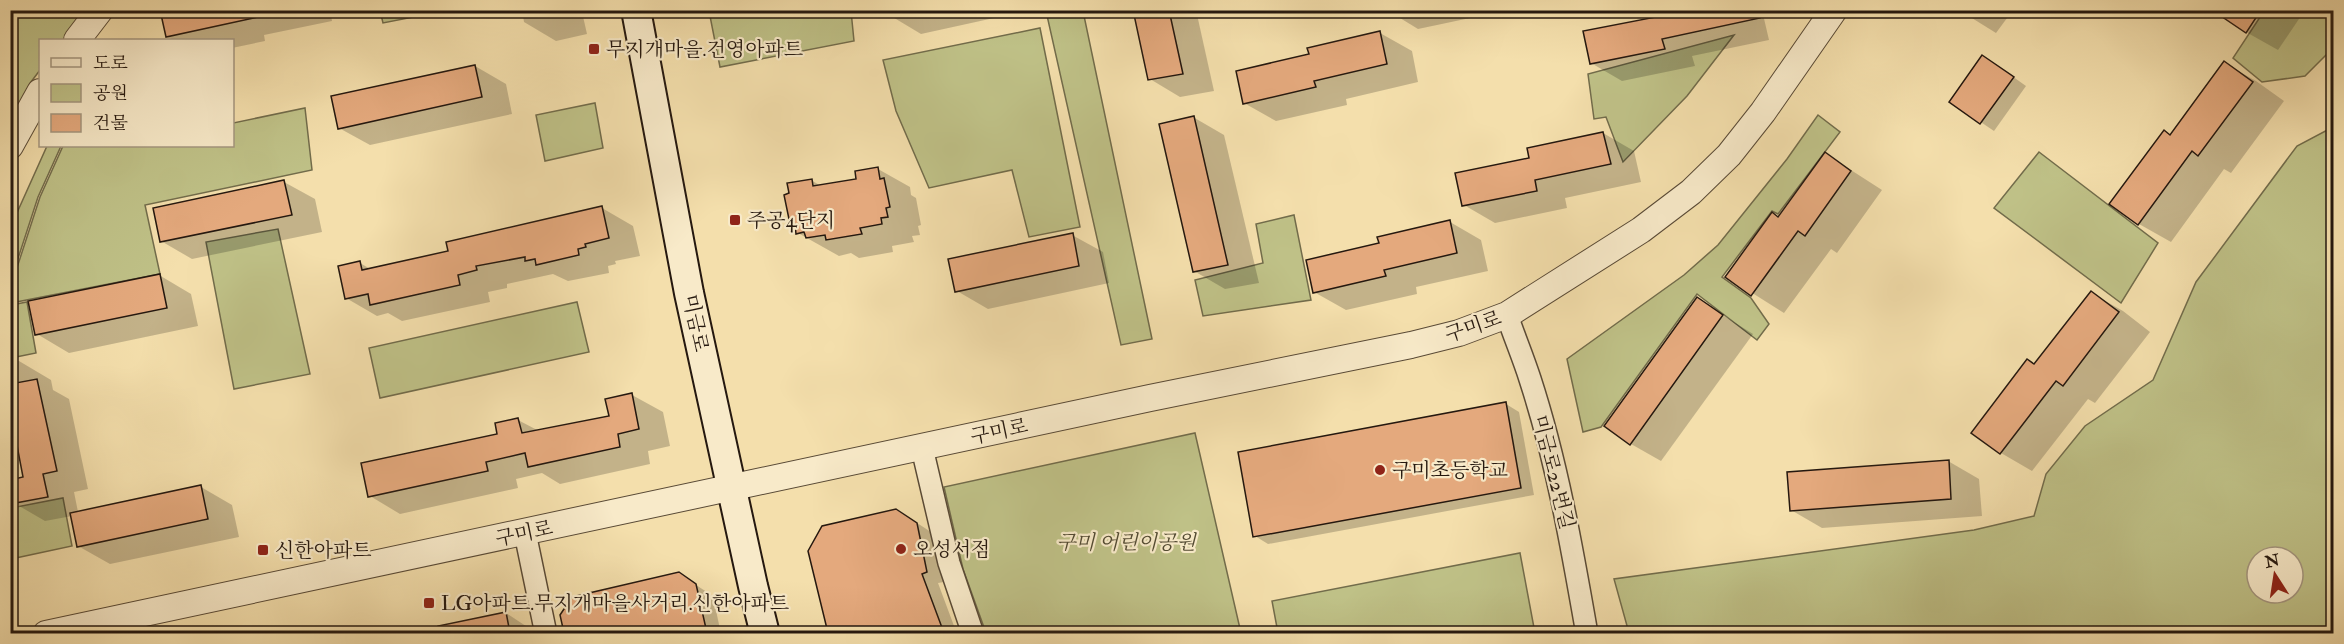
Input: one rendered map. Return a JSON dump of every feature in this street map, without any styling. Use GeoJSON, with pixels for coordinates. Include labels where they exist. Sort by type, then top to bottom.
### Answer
{"type":"FeatureCollection","features":[{"type":"Feature","properties":{"kind":"main road","name":"미금로"},"geometry":{"type":"LineString","coordinates":[[636,10],[689,293],[765,633]]}},
{"type":"Feature","properties":{"kind":"street"},"geometry":{"type":"LineString","coordinates":[[78,39],[100,10]]}},
{"type":"Feature","properties":{"kind":"street","name":"구미로"},"geometry":{"type":"LineString","coordinates":[[45,633],[1459,333],[1507,315],[1641,230],[1690,192],[1729,154],[1763,112],[1834,10]]}},
{"type":"Feature","properties":{"kind":"street"},"geometry":{"type":"LineString","coordinates":[[10,146],[39,94]]}},
{"type":"Feature","properties":{"kind":"street","name":"미금로22번길"},"geometry":{"type":"LineString","coordinates":[[1507,315],[1530,380],[1552,459],[1572,545],[1587,633]]}},
{"type":"Feature","properties":{"kind":"street"},"geometry":{"type":"LineString","coordinates":[[922,448],[949,563],[974,633]]}},
{"type":"Feature","properties":{"kind":"street"},"geometry":{"type":"LineString","coordinates":[[525,533],[546,633]]}},
{"type":"Feature","properties":{"kind":"green space"},"geometry":{"type":"Polygon","coordinates":[[[380,10],[444,11],[383,23],[380,10]]]}},
{"type":"Feature","properties":{"kind":"green space"},"geometry":{"type":"Polygon","coordinates":[[[11,11],[87,11],[66,39],[39,39],[39,71],[11,121],[11,11]]]}},
{"type":"Feature","properties":{"kind":"green space"},"geometry":{"type":"Polygon","coordinates":[[[709,11],[851,11],[854,41],[720,67],[709,11]]]}},
{"type":"Feature","properties":{"kind":"green space"},"geometry":{"type":"Polygon","coordinates":[[[1046,11],[1083,11],[1152,339],[1121,345],[1046,11]]]}},
{"type":"Feature","properties":{"kind":"green space"},"geometry":{"type":"Polygon","coordinates":[[[2264,11],[2333,11],[2333,48],[2305,76],[2262,82],[2233,58],[2264,11]]]}},
{"type":"Feature","properties":{"kind":"green space"},"geometry":{"type":"Polygon","coordinates":[[[1040,28],[1080,227],[1029,237],[1012,170],[929,188],[896,111],[883,60],[1040,28]]]}},
{"type":"Feature","properties":{"kind":"green space"},"geometry":{"type":"Polygon","coordinates":[[[1734,35],[1687,96],[1623,162],[1606,117],[1594,119],[1588,74],[1734,35]]]}},
{"type":"Feature","properties":{"kind":"green space"},"geometry":{"type":"Polygon","coordinates":[[[595,103],[603,148],[545,161],[536,115],[595,103]]]}},
{"type":"Feature","properties":{"kind":"green space"},"geometry":{"type":"Polygon","coordinates":[[[305,108],[312,170],[145,205],[160,274],[11,303],[11,286],[40,197],[63,147],[234,147],[234,123],[305,108]]]}},
{"type":"Feature","properties":{"kind":"green space"},"geometry":{"type":"Polygon","coordinates":[[[1818,115],[1840,132],[1778,214],[1772,211],[1722,277],[1751,298],[1769,324],[1757,340],[1697,294],[1601,427],[1583,432],[1567,359],[1684,275],[1718,245],[1787,159],[1818,115]]]}},
{"type":"Feature","properties":{"kind":"green space"},"geometry":{"type":"Polygon","coordinates":[[[2333,127],[2333,633],[1629,633],[1614,579],[1974,530],[2034,516],[2046,474],[2085,426],[2153,380],[2196,282],[2297,146],[2333,127]]]}},
{"type":"Feature","properties":{"kind":"green space"},"geometry":{"type":"Polygon","coordinates":[[[47,147],[61,147],[38,197],[11,280],[11,234],[16,215],[47,147]]]}},
{"type":"Feature","properties":{"kind":"green space"},"geometry":{"type":"Polygon","coordinates":[[[2039,152],[2158,243],[2121,303],[1994,208],[2039,152]]]}},
{"type":"Feature","properties":{"kind":"green space"},"geometry":{"type":"Polygon","coordinates":[[[1294,215],[1311,300],[1203,316],[1195,280],[1263,263],[1256,224],[1294,215]]]}},
{"type":"Feature","properties":{"kind":"green space"},"geometry":{"type":"Polygon","coordinates":[[[278,229],[310,374],[234,389],[206,242],[278,229]]]}},
{"type":"Feature","properties":{"kind":"green space"},"geometry":{"type":"Polygon","coordinates":[[[27,302],[36,353],[11,358],[11,305],[27,302]]]}},
{"type":"Feature","properties":{"kind":"green space"},"geometry":{"type":"Polygon","coordinates":[[[577,302],[589,352],[380,398],[369,348],[577,302]]]}},
{"type":"Feature","properties":{"kind":"green space","name":"구미 어린이공원"},"geometry":{"type":"Polygon","coordinates":[[[1195,433],[1241,633],[986,633],[963,569],[944,487],[1195,433]]]}},
{"type":"Feature","properties":{"kind":"green space"},"geometry":{"type":"Polygon","coordinates":[[[63,498],[72,546],[11,559],[11,508],[63,498]]]}},
{"type":"Feature","properties":{"kind":"green space"},"geometry":{"type":"Polygon","coordinates":[[[1520,553],[1535,633],[1278,633],[1272,601],[1520,553]]]}},
{"type":"Feature","properties":{"kind":"building"},"geometry":{"type":"Polygon","coordinates":[[[160,10],[257,10],[258,17],[166,37],[160,10]]]}},
{"type":"Feature","properties":{"kind":"building"},"geometry":{"type":"Polygon","coordinates":[[[1133,10],[1169,10],[1183,74],[1148,80],[1133,10]]]}},
{"type":"Feature","properties":{"kind":"building"},"geometry":{"type":"Polygon","coordinates":[[[1655,10],[1760,10],[1760,18],[1662,39],[1665,49],[1590,64],[1583,31],[1656,17],[1655,10]]]}},
{"type":"Feature","properties":{"kind":"building"},"geometry":{"type":"Polygon","coordinates":[[[2212,10],[2261,10],[2246,33],[2212,10]]]}},
{"type":"Feature","properties":{"kind":"building"},"geometry":{"type":"Polygon","coordinates":[[[1380,31],[1387,64],[1314,81],[1316,87],[1243,104],[1236,71],[1309,54],[1307,48],[1380,31]]]}},
{"type":"Feature","properties":{"kind":"building"},"geometry":{"type":"Polygon","coordinates":[[[1982,55],[2014,77],[1980,124],[1949,102],[1982,55]]]}},
{"type":"Feature","properties":{"kind":"building"},"geometry":{"type":"Polygon","coordinates":[[[2224,61],[2253,82],[2198,156],[2192,151],[2138,225],[2109,204],[2164,130],[2170,135],[2224,61]]]}},
{"type":"Feature","properties":{"kind":"building"},"geometry":{"type":"Polygon","coordinates":[[[475,65],[482,97],[338,129],[331,96],[475,65]]]}},
{"type":"Feature","properties":{"kind":"building"},"geometry":{"type":"Polygon","coordinates":[[[1194,116],[1228,265],[1193,272],[1159,124],[1194,116]]]}},
{"type":"Feature","properties":{"kind":"building"},"geometry":{"type":"Polygon","coordinates":[[[1603,132],[1611,164],[1535,180],[1537,191],[1462,206],[1455,173],[1529,158],[1527,148],[1603,132]]]}},
{"type":"Feature","properties":{"kind":"building"},"geometry":{"type":"Polygon","coordinates":[[[1825,152],[1851,171],[1805,236],[1798,231],[1751,296],[1725,277],[1772,212],[1778,217],[1825,152]]]}},
{"type":"Feature","properties":{"kind":"building"},"geometry":{"type":"Polygon","coordinates":[[[878,167],[880,179],[884,178],[890,207],[886,208],[888,217],[881,218],[882,224],[860,228],[862,234],[826,240],[825,235],[806,238],[804,232],[796,234],[795,224],[790,224],[784,195],[789,193],[787,183],[812,179],[813,186],[856,179],[855,171],[878,167]]]}},
{"type":"Feature","properties":{"kind":"building"},"geometry":{"type":"Polygon","coordinates":[[[284,180],[292,215],[160,242],[153,208],[284,180]]]}},
{"type":"Feature","properties":{"kind":"building"},"geometry":{"type":"Polygon","coordinates":[[[602,206],[609,238],[585,244],[586,247],[578,249],[579,255],[536,265],[535,259],[525,261],[525,257],[476,266],[477,270],[458,275],[460,285],[370,305],[368,294],[345,299],[338,266],[360,261],[362,270],[448,251],[446,242],[602,206]]]}},
{"type":"Feature","properties":{"kind":"building"},"geometry":{"type":"Polygon","coordinates":[[[1450,220],[1457,253],[1384,270],[1386,276],[1313,293],[1306,260],[1379,243],[1377,237],[1450,220]]]}},
{"type":"Feature","properties":{"kind":"building"},"geometry":{"type":"Polygon","coordinates":[[[1073,233],[1079,266],[955,292],[948,259],[1073,233]]]}},
{"type":"Feature","properties":{"kind":"building"},"geometry":{"type":"Polygon","coordinates":[[[160,274],[167,308],[35,335],[28,301],[160,274]]]}},
{"type":"Feature","properties":{"kind":"building"},"geometry":{"type":"Polygon","coordinates":[[[2091,291],[2119,312],[2063,386],[2056,381],[2000,454],[1971,433],[2027,359],[2034,364],[2091,291]]]}},
{"type":"Feature","properties":{"kind":"building"},"geometry":{"type":"Polygon","coordinates":[[[1697,297],[1723,315],[1630,445],[1604,426],[1697,297]]]}},
{"type":"Feature","properties":{"kind":"building"},"geometry":{"type":"Polygon","coordinates":[[[37,379],[57,471],[43,474],[48,497],[10,504],[10,480],[23,477],[16,440],[10,441],[10,384],[37,379]]]}},
{"type":"Feature","properties":{"kind":"building"},"geometry":{"type":"Polygon","coordinates":[[[632,393],[639,429],[618,434],[620,447],[528,467],[525,453],[486,462],[488,471],[368,497],[361,463],[497,434],[495,423],[518,418],[522,433],[609,416],[605,399],[632,393]]]}},
{"type":"Feature","properties":{"kind":"building","name":"구미초등학교"},"geometry":{"type":"Polygon","coordinates":[[[1506,402],[1521,488],[1253,537],[1238,452],[1506,402]]]}},
{"type":"Feature","properties":{"kind":"building"},"geometry":{"type":"Polygon","coordinates":[[[1949,460],[1951,499],[1790,511],[1787,472],[1949,460]]]}},
{"type":"Feature","properties":{"kind":"building"},"geometry":{"type":"Polygon","coordinates":[[[201,485],[208,519],[77,547],[70,513],[201,485]]]}},
{"type":"Feature","properties":{"kind":"building"},"geometry":{"type":"Polygon","coordinates":[[[896,509],[917,523],[927,572],[922,574],[944,633],[828,633],[808,551],[822,526],[896,509]]]}},
{"type":"Feature","properties":{"kind":"building"},"geometry":{"type":"Polygon","coordinates":[[[679,572],[696,584],[707,633],[564,633],[560,615],[572,597],[679,572]]]}},
{"type":"Feature","properties":{"kind":"building"},"geometry":{"type":"Polygon","coordinates":[[[506,612],[510,633],[439,633],[438,626],[506,612]]]}},
{"type":"Feature","properties":{"kind":"place","name":"무지개마을.건영아파트"},"geometry":{"type":"Point","coordinates":[594,49]}},
{"type":"Feature","properties":{"kind":"place","name":"주공4단지"},"geometry":{"type":"Point","coordinates":[735,220]}},
{"type":"Feature","properties":{"kind":"place","name":"구미초등학교"},"geometry":{"type":"Point","coordinates":[1380,470]}},
{"type":"Feature","properties":{"kind":"place","name":"오성서점"},"geometry":{"type":"Point","coordinates":[901,549]}},
{"type":"Feature","properties":{"kind":"place","name":"신한아파트"},"geometry":{"type":"Point","coordinates":[263,550]}},
{"type":"Feature","properties":{"kind":"place","name":"LG아파트.무지개마을사거리.신한아파트"},"geometry":{"type":"Point","coordinates":[429,603]}}]}
